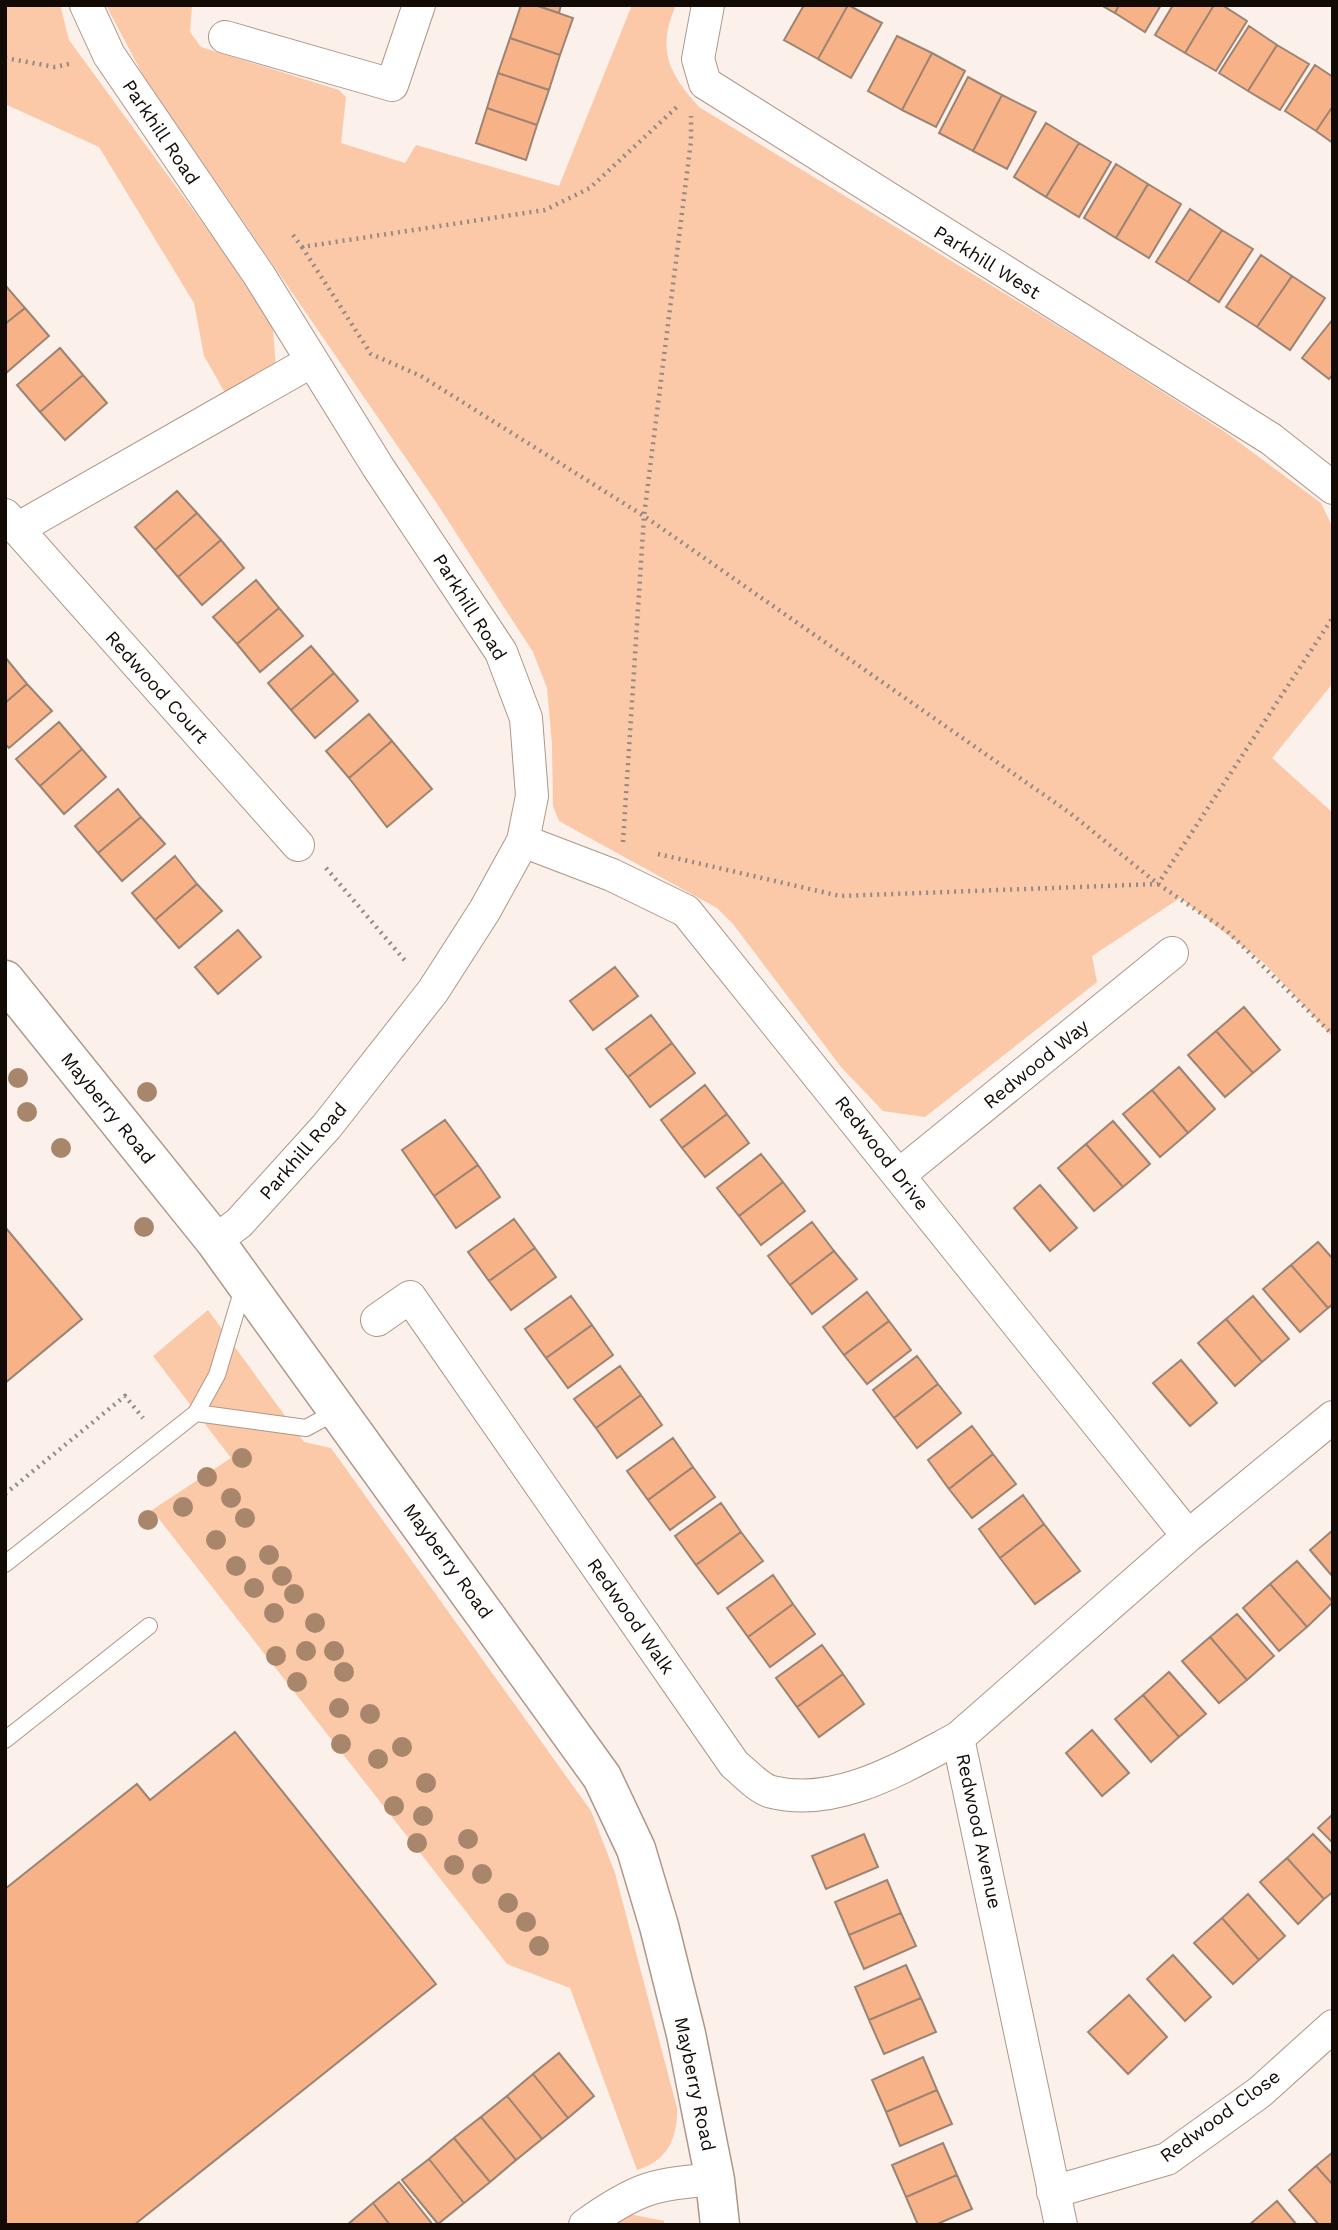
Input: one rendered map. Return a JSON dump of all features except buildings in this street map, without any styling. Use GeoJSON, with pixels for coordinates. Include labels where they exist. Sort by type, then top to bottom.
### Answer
{"type":"FeatureCollection","features":[{"type":"Feature","properties":{"kind":"street","name":"Parkhill Road"},"geometry":{"type":"LineString","coordinates":[[86,5],[109,55],[259,275],[501,652],[526,718],[533,796],[523,841],[485,909],[433,991],[327,1126],[239,1223],[215,1241]]}},
{"type":"Feature","properties":{"kind":"street"},"geometry":{"type":"LineString","coordinates":[[225,37],[392,85],[419,5]]}},
{"type":"Feature","properties":{"kind":"street","name":"Parkhill West"},"geometry":{"type":"LineString","coordinates":[[708,5],[698,59],[705,83],[1271,439],[1333,488]]}},
{"type":"Feature","properties":{"kind":"street","name":"Redwood Court"},"geometry":{"type":"LineString","coordinates":[[298,845],[11,522],[312,361]]}},
{"type":"Feature","properties":{"kind":"street","name":"Redwood Drive"},"geometry":{"type":"LineString","coordinates":[[523,841],[612,875],[686,911],[1188,1536]]}},
{"type":"Feature","properties":{"kind":"street","name":"Redwood Way"},"geometry":{"type":"LineString","coordinates":[[899,1175],[1172,953]]}},
{"type":"Feature","properties":{"kind":"street","name":"Mayberry Road"},"geometry":{"type":"LineString","coordinates":[[5,980],[215,1241],[602,1777],[636,1849],[659,1926],[686,2034],[715,2180],[720,2225]]}},
{"type":"Feature","properties":{"kind":"street","name":"Redwood Walk"},"geometry":{"type":"LineString","coordinates":[[377,1320],[410,1297],[734,1763],[770,1792],[820,1797],[894,1772],[958,1738]]}},
{"type":"Feature","properties":{"kind":"street","name":"Redwood Avenue"},"geometry":{"type":"LineString","coordinates":[[1061,2225],[958,1738],[1188,1536],[1333,1417]]}},
{"type":"Feature","properties":{"kind":"street","name":"Redwood Close"},"geometry":{"type":"LineString","coordinates":[[1053,2192],[1167,2159],[1260,2092],[1333,2026]]}},
{"type":"Feature","properties":{"kind":"street"},"geometry":{"type":"LineString","coordinates":[[585,2225],[623,2197],[662,2183],[715,2180]]}},
{"type":"Feature","properties":{"kind":"lane"},"geometry":{"type":"LineString","coordinates":[[5,1564],[196,1413],[217,1375],[245,1283]]}},
{"type":"Feature","properties":{"kind":"lane"},"geometry":{"type":"LineString","coordinates":[[196,1413],[306,1428],[339,1410]]}},
{"type":"Feature","properties":{"kind":"lane"},"geometry":{"type":"LineString","coordinates":[[5,1740],[149,1626]]}},
{"type":"Feature","properties":{"kind":"path"},"geometry":{"type":"LineString","coordinates":[[5,58],[55,67],[76,62]]}},
{"type":"Feature","properties":{"kind":"path"},"geometry":{"type":"LineString","coordinates":[[302,247],[545,210],[590,188],[681,103]]}},
{"type":"Feature","properties":{"kind":"path"},"geometry":{"type":"LineString","coordinates":[[623,846],[644,516],[691,141],[691,106]]}},
{"type":"Feature","properties":{"kind":"path"},"geometry":{"type":"LineString","coordinates":[[293,235],[371,354],[421,376],[644,516],[1070,813],[1158,884],[1227,931],[1333,1035]]}},
{"type":"Feature","properties":{"kind":"path"},"geometry":{"type":"LineString","coordinates":[[1158,884],[1333,617]]}},
{"type":"Feature","properties":{"kind":"path"},"geometry":{"type":"LineString","coordinates":[[650,853],[841,896],[1158,884]]}},
{"type":"Feature","properties":{"kind":"path"},"geometry":{"type":"LineString","coordinates":[[325,867],[407,963]]}},
{"type":"Feature","properties":{"kind":"path"},"geometry":{"type":"LineString","coordinates":[[5,1494],[125,1396],[162,1440]]}},
{"type":"Feature","properties":{"kind":"shaded area"},"geometry":{"type":"Polygon","coordinates":[[[5,5],[60,5],[69,40],[272,318],[276,368],[228,398],[204,356],[194,303],[99,147],[5,104],[5,5]]]}},
{"type":"Feature","properties":{"kind":"shaded area"},"geometry":{"type":"Polygon","coordinates":[[[106,5],[192,5],[190,32],[201,47],[339,90],[346,97],[341,143],[405,163],[416,145],[559,186],[632,5],[676,5],[667,35],[669,60],[680,83],[699,107],[1094,348],[1228,434],[1321,503],[1333,528],[1333,683],[1272,758],[1333,813],[1333,1037],[1264,963],[1180,898],[1092,956],[1097,982],[925,1117],[883,1111],[841,1067],[733,924],[717,908],[559,821],[553,806],[552,744],[547,688],[533,652],[436,502],[144,77],[106,5]]]}},
{"type":"Feature","properties":{"kind":"shaded area"},"geometry":{"type":"Polygon","coordinates":[[[208,1310],[304,1442],[331,1448],[591,1811],[615,1873],[677,2108],[675,2129],[669,2147],[647,2166],[637,2170],[570,1988],[507,1964],[152,1510],[231,1458],[153,1356],[208,1310]]]}},
{"type":"Feature","properties":{"kind":"shaded area"},"geometry":{"type":"Polygon","coordinates":[[[629,2214],[664,2221],[664,2225],[614,2225],[629,2214]]]}}]}
